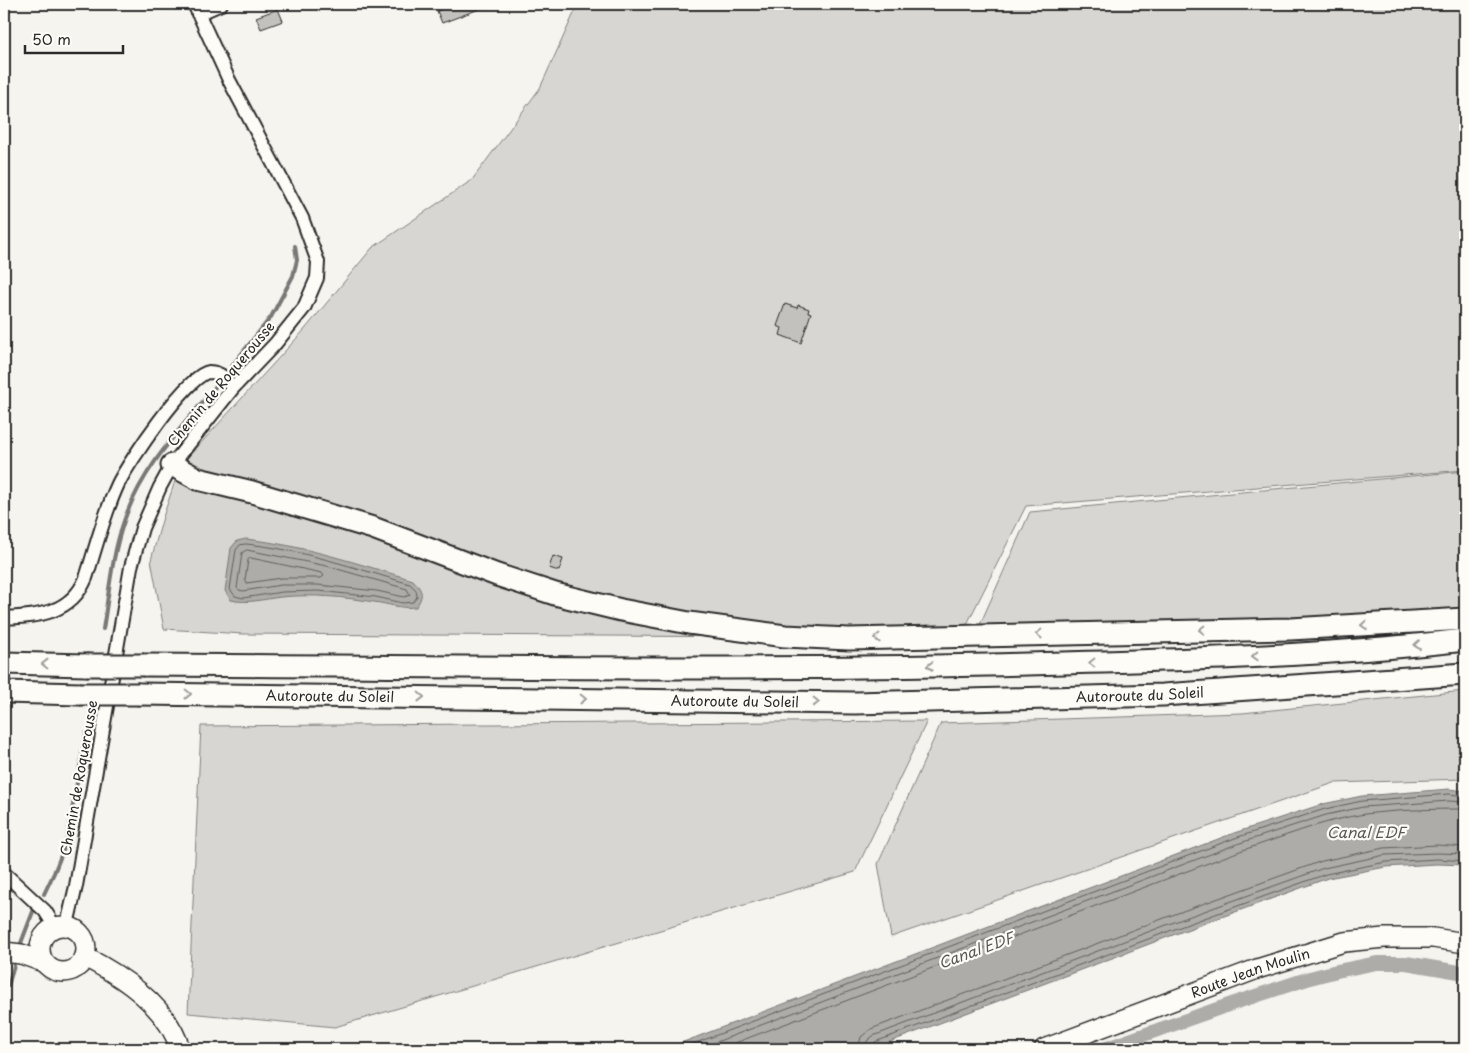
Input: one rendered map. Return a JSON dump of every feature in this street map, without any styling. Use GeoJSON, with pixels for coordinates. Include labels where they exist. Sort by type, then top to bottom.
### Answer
{"type":"FeatureCollection","features":[{"type":"Feature","properties":{"kind":"highway"},"geometry":{"type":"LineString","coordinates":[[172,465],[198,479],[252,492],[372,528],[555,594],[650,616],[785,636],[849,639],[1290,629],[1465,619]]}},
{"type":"Feature","properties":{"kind":"highway"},"geometry":{"type":"LineString","coordinates":[[4,663],[86,665],[867,667],[1162,661],[1411,646],[1465,640]]}},
{"type":"Feature","properties":{"kind":"highway","name":"Autoroute du Soleil"},"geometry":{"type":"LineString","coordinates":[[4,692],[855,703],[1163,695],[1465,674]]}},
{"type":"Feature","properties":{"kind":"main road"},"geometry":{"type":"LineString","coordinates":[[61,926],[73,928],[83,937],[86,950],[85,957],[76,968],[69,972],[55,971],[42,954],[44,935],[61,926]]}},
{"type":"Feature","properties":{"kind":"main road","name":"Route Jean Moulin"},"geometry":{"type":"LineString","coordinates":[[1044,1049],[1257,969],[1344,942],[1384,938],[1433,938],[1465,943]]}},
{"type":"Feature","properties":{"kind":"main road"},"geometry":{"type":"LineString","coordinates":[[12,953],[42,954]]}},
{"type":"Feature","properties":{"kind":"main road"},"geometry":{"type":"LineString","coordinates":[[85,957],[124,980],[148,1001],[165,1019],[180,1049]]}},
{"type":"Feature","properties":{"kind":"street"},"geometry":{"type":"LineString","coordinates":[[196,9],[221,4]]}},
{"type":"Feature","properties":{"kind":"street","name":"Chemin de Roquerousse"},"geometry":{"type":"LineString","coordinates":[[61,926],[76,886],[131,567],[142,528],[172,465],[234,388],[304,308],[314,287],[318,262],[302,218],[229,80],[196,9]]}},
{"type":"Feature","properties":{"kind":"street"},"geometry":{"type":"LineString","coordinates":[[4,618],[44,614],[58,608],[81,590],[110,502],[119,482],[134,456],[160,421],[191,384],[207,372],[216,373],[224,377],[234,388]]}},
{"type":"Feature","properties":{"kind":"street"},"geometry":{"type":"LineString","coordinates":[[4,872],[61,926]]}},
{"type":"Feature","properties":{"kind":"shaded area"},"geometry":{"type":"Polygon","coordinates":[[[583,4],[1465,4],[1465,470],[1026,506],[960,638],[243,634],[164,629],[151,560],[180,466],[306,328],[372,248],[472,180],[540,88],[575,11],[583,4]]]}},
{"type":"Feature","properties":{"kind":"shaded area"},"geometry":{"type":"Polygon","coordinates":[[[1465,471],[1465,615],[970,647],[1030,512],[1465,471]]]}},
{"type":"Feature","properties":{"kind":"shaded area"},"geometry":{"type":"Polygon","coordinates":[[[1465,691],[1465,779],[1334,783],[891,937],[878,864],[941,723],[1242,713],[1465,691]]]}},
{"type":"Feature","properties":{"kind":"shaded area"},"geometry":{"type":"Polygon","coordinates":[[[927,721],[855,872],[335,1027],[188,1013],[201,726],[927,721]]]}},
{"type":"Feature","properties":{"kind":"water"},"geometry":{"type":"Polygon","coordinates":[[[246,539],[310,550],[413,580],[419,587],[420,599],[416,607],[400,607],[351,599],[316,596],[292,596],[250,601],[231,600],[225,591],[231,548],[237,541],[246,539]]]}},
{"type":"Feature","properties":{"kind":"water","name":"Canal EDF"},"geometry":{"type":"Polygon","coordinates":[[[1449,789],[1465,791],[1465,865],[1437,864],[1386,867],[1328,878],[871,1049],[665,1049],[1234,833],[1323,804],[1362,796],[1449,789]]]}},
{"type":"Feature","properties":{"kind":"building"},"geometry":{"type":"Polygon","coordinates":[[[449,4],[490,5],[442,23],[437,11],[450,6],[449,4]]]}},
{"type":"Feature","properties":{"kind":"building"},"geometry":{"type":"Polygon","coordinates":[[[278,9],[283,21],[261,29],[256,17],[278,9]]]}},
{"type":"Feature","properties":{"kind":"building"},"geometry":{"type":"Polygon","coordinates":[[[785,304],[797,308],[798,305],[809,309],[808,312],[811,313],[801,343],[780,335],[782,328],[777,326],[785,304]]]}},
{"type":"Feature","properties":{"kind":"building"},"geometry":{"type":"Polygon","coordinates":[[[553,556],[563,559],[559,571],[549,568],[553,556]]]}},
{"type":"Feature","properties":{"kind":"waterway"},"geometry":{"type":"LineString","coordinates":[[231,367],[271,317],[293,276],[297,260],[295,246]]}},
{"type":"Feature","properties":{"kind":"waterway"},"geometry":{"type":"LineString","coordinates":[[103,629],[116,547],[132,502],[141,483],[164,449],[216,386]]}},
{"type":"Feature","properties":{"kind":"waterway"},"geometry":{"type":"LineString","coordinates":[[44,894],[66,843],[86,733]]}},
{"type":"Feature","properties":{"kind":"waterway"},"geometry":{"type":"LineString","coordinates":[[21,943],[34,909]]}},
{"type":"Feature","properties":{"kind":"waterway"},"geometry":{"type":"LineString","coordinates":[[1104,1049],[1237,1002],[1337,971],[1377,963],[1406,963],[1465,973]]}},
{"type":"Feature","properties":{"kind":"waterway"},"geometry":{"type":"LineString","coordinates":[[8,986],[14,966]]}},
{"type":"Feature","properties":{"kind":"waterway"},"geometry":{"type":"LineString","coordinates":[[4,1000],[5,995]]}}]}
